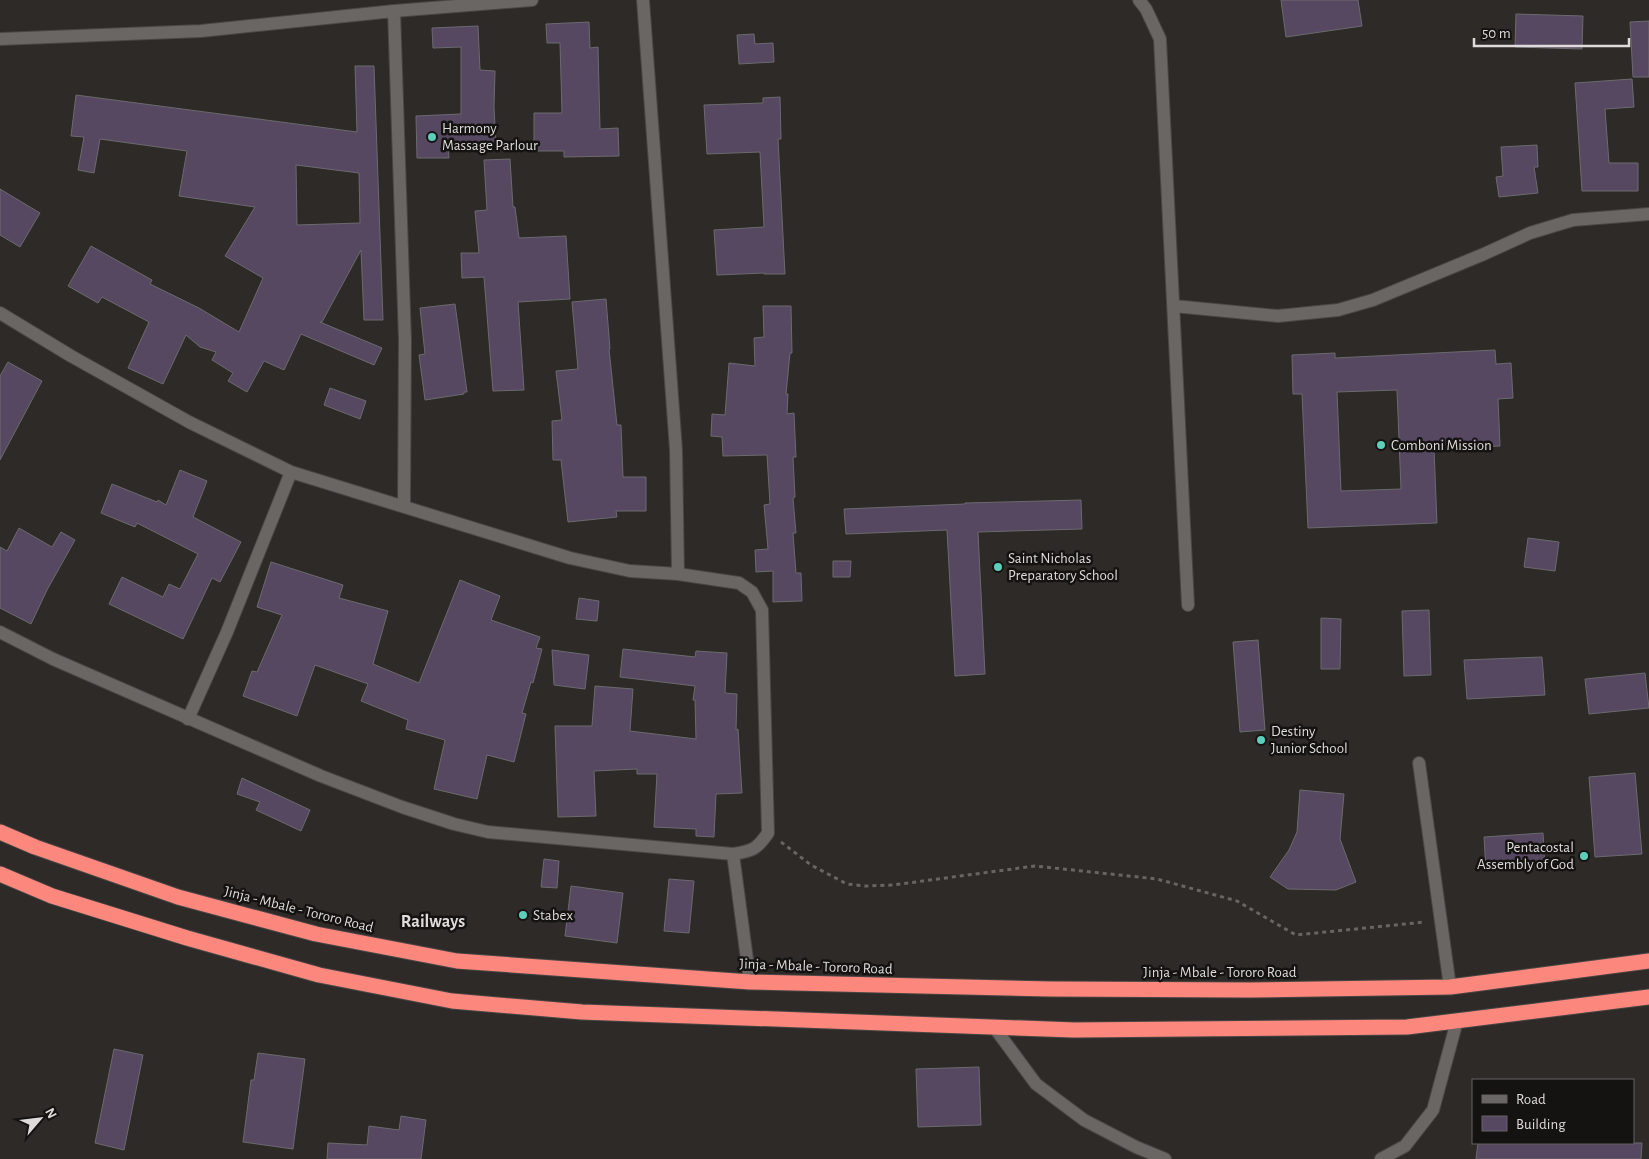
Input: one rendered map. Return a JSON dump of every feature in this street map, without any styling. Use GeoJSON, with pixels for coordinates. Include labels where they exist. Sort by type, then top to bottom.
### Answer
{"type":"FeatureCollection","features":[{"type":"Feature","properties":{"kind":"highway","name":"Jinja - Mbale - Tororo Road"},"geometry":{"type":"LineString","coordinates":[[0,832],[35,847],[178,897],[316,934],[456,961],[750,982],[1051,989],[1250,990],[1450,987],[1649,961]]}},
{"type":"Feature","properties":{"kind":"highway"},"geometry":{"type":"LineString","coordinates":[[0,874],[61,898],[187,938],[319,975],[452,1001],[582,1012],[1074,1030],[1407,1027],[1649,997]]}},
{"type":"Feature","properties":{"kind":"street"},"geometry":{"type":"LineString","coordinates":[[0,39],[201,30],[394,11],[532,0]]}},
{"type":"Feature","properties":{"kind":"street"},"geometry":{"type":"LineString","coordinates":[[643,0],[676,450],[678,574]]}},
{"type":"Feature","properties":{"kind":"street"},"geometry":{"type":"LineString","coordinates":[[1139,0],[1146,9],[1160,39],[1188,605]]}},
{"type":"Feature","properties":{"kind":"street"},"geometry":{"type":"LineString","coordinates":[[394,11],[405,340],[404,506]]}},
{"type":"Feature","properties":{"kind":"street"},"geometry":{"type":"LineString","coordinates":[[1174,306],[1278,316],[1338,310],[1373,300],[1530,233],[1573,220],[1649,214]]}},
{"type":"Feature","properties":{"kind":"street"},"geometry":{"type":"LineString","coordinates":[[0,313],[71,356],[181,417],[291,472],[570,558],[630,571],[678,574],[739,583],[752,592],[762,610],[768,833],[760,846],[750,851],[734,854],[488,832],[402,807],[320,776],[188,719],[0,632]]}},
{"type":"Feature","properties":{"kind":"street"},"geometry":{"type":"LineString","coordinates":[[188,719],[227,632],[291,472]]}},
{"type":"Feature","properties":{"kind":"street"},"geometry":{"type":"LineString","coordinates":[[1419,762],[1450,987]]}},
{"type":"Feature","properties":{"kind":"street"},"geometry":{"type":"LineString","coordinates":[[734,854],[750,982]]}},
{"type":"Feature","properties":{"kind":"street"},"geometry":{"type":"LineString","coordinates":[[1381,1159],[1405,1146],[1433,1110],[1457,1021]]}},
{"type":"Feature","properties":{"kind":"street"},"geometry":{"type":"LineString","coordinates":[[994,1027],[1036,1084],[1084,1120],[1136,1147],[1165,1159]]}},
{"type":"Feature","properties":{"kind":"path"},"geometry":{"type":"LineString","coordinates":[[768,833],[811,865],[847,884],[865,886],[893,885],[1035,866],[1157,879],[1237,901],[1296,935],[1440,920]]}},
{"type":"Feature","properties":{"kind":"building"},"geometry":{"type":"Polygon","coordinates":[[[1281,0],[1358,0],[1362,26],[1286,37],[1281,0]]]}},
{"type":"Feature","properties":{"kind":"building"},"geometry":{"type":"Polygon","coordinates":[[[1516,14],[1583,16],[1582,49],[1515,47],[1516,14]]]}},
{"type":"Feature","properties":{"kind":"building"},"geometry":{"type":"Polygon","coordinates":[[[1649,21],[1649,77],[1633,77],[1630,22],[1649,21]]]}},
{"type":"Feature","properties":{"kind":"building"},"geometry":{"type":"Polygon","coordinates":[[[589,22],[590,48],[598,47],[600,129],[618,128],[619,156],[564,157],[564,151],[534,151],[534,113],[562,113],[560,43],[547,43],[546,24],[589,22]]]}},
{"type":"Feature","properties":{"kind":"building"},"geometry":{"type":"Polygon","coordinates":[[[478,26],[480,70],[495,71],[496,144],[448,146],[449,158],[417,158],[416,116],[461,114],[461,47],[433,48],[432,28],[478,26]]]}},
{"type":"Feature","properties":{"kind":"building"},"geometry":{"type":"Polygon","coordinates":[[[754,34],[755,44],[773,43],[774,62],[739,64],[737,35],[754,34]]]}},
{"type":"Feature","properties":{"kind":"building"},"geometry":{"type":"Polygon","coordinates":[[[355,66],[374,66],[383,320],[364,320],[361,250],[322,322],[320,322],[382,348],[374,365],[301,334],[284,370],[264,361],[247,392],[228,381],[233,373],[212,360],[216,352],[200,347],[186,335],[163,384],[128,368],[149,322],[102,297],[98,303],[68,286],[91,246],[152,280],[150,284],[199,308],[239,332],[263,278],[225,256],[255,207],[179,196],[187,151],[100,139],[94,173],[78,170],[84,137],[71,136],[76,95],[357,132],[355,66]],[[296,165],[297,225],[360,223],[359,173],[296,165]]]}},
{"type":"Feature","properties":{"kind":"building"},"geometry":{"type":"Polygon","coordinates":[[[1632,79],[1634,107],[1605,109],[1609,163],[1638,163],[1638,191],[1582,191],[1575,83],[1632,79]]]}},
{"type":"Feature","properties":{"kind":"building"},"geometry":{"type":"Polygon","coordinates":[[[780,97],[781,139],[778,139],[785,274],[717,275],[714,230],[764,227],[760,152],[707,154],[704,105],[763,103],[763,98],[780,97]]]}},
{"type":"Feature","properties":{"kind":"building"},"geometry":{"type":"Polygon","coordinates":[[[1537,145],[1538,167],[1534,167],[1538,193],[1499,197],[1496,177],[1503,176],[1501,147],[1537,145]]]}},
{"type":"Feature","properties":{"kind":"building"},"geometry":{"type":"Polygon","coordinates":[[[510,159],[513,207],[515,207],[519,238],[566,236],[570,299],[518,302],[524,390],[493,391],[484,277],[462,278],[461,253],[479,253],[475,211],[487,210],[484,160],[510,159]]]}},
{"type":"Feature","properties":{"kind":"building"},"geometry":{"type":"Polygon","coordinates":[[[0,189],[40,213],[20,247],[0,235],[0,189]]]}},
{"type":"Feature","properties":{"kind":"building"},"geometry":{"type":"Polygon","coordinates":[[[606,299],[617,425],[621,425],[623,477],[646,477],[646,511],[616,511],[617,517],[568,522],[561,460],[553,460],[552,421],[562,420],[556,371],[578,369],[572,302],[606,299]]]}},
{"type":"Feature","properties":{"kind":"building"},"geometry":{"type":"Polygon","coordinates":[[[455,304],[467,392],[425,400],[419,355],[425,354],[420,308],[455,304]]]}},
{"type":"Feature","properties":{"kind":"building"},"geometry":{"type":"Polygon","coordinates":[[[763,306],[791,306],[792,353],[790,353],[786,394],[788,394],[787,414],[794,413],[796,457],[793,457],[795,497],[793,498],[796,533],[793,533],[796,573],[801,573],[802,601],[773,602],[773,571],[756,572],[755,550],[768,549],[764,505],[770,504],[767,455],[723,456],[722,437],[711,436],[712,414],[725,415],[729,363],[755,366],[754,338],[764,337],[763,306]]]}},
{"type":"Feature","properties":{"kind":"building"},"geometry":{"type":"Polygon","coordinates":[[[1495,350],[1496,364],[1511,363],[1513,398],[1498,399],[1500,446],[1434,449],[1437,523],[1308,528],[1302,394],[1293,394],[1292,355],[1335,353],[1335,358],[1495,350]],[[1397,390],[1337,392],[1341,491],[1401,489],[1397,390]]]}},
{"type":"Feature","properties":{"kind":"building"},"geometry":{"type":"Polygon","coordinates":[[[8,362],[42,381],[0,460],[0,376],[8,362]]]}},
{"type":"Feature","properties":{"kind":"building"},"geometry":{"type":"Polygon","coordinates":[[[330,388],[366,401],[360,419],[324,405],[330,388]]]}},
{"type":"Feature","properties":{"kind":"building"},"geometry":{"type":"Polygon","coordinates":[[[180,470],[207,481],[193,517],[241,542],[220,582],[212,578],[183,639],[109,604],[122,577],[163,597],[169,584],[180,589],[198,554],[137,523],[135,527],[101,513],[112,484],[157,502],[158,500],[166,505],[180,470]]]}},
{"type":"Feature","properties":{"kind":"building"},"geometry":{"type":"Polygon","coordinates":[[[1081,500],[1082,529],[978,532],[985,674],[955,676],[947,530],[846,534],[844,509],[1081,500]]]}},
{"type":"Feature","properties":{"kind":"building"},"geometry":{"type":"Polygon","coordinates":[[[19,528],[52,547],[61,532],[75,540],[47,590],[31,624],[0,608],[0,547],[7,551],[19,528]]]}},
{"type":"Feature","properties":{"kind":"building"},"geometry":{"type":"Polygon","coordinates":[[[1528,538],[1559,542],[1555,571],[1524,567],[1528,538]]]}},
{"type":"Feature","properties":{"kind":"building"},"geometry":{"type":"Polygon","coordinates":[[[833,561],[851,561],[850,577],[833,577],[833,561]]]}},
{"type":"Feature","properties":{"kind":"building"},"geometry":{"type":"Polygon","coordinates":[[[271,562],[343,585],[339,598],[388,611],[373,664],[419,683],[460,580],[500,596],[491,620],[540,637],[536,648],[542,649],[533,683],[531,682],[522,713],[526,714],[514,762],[487,755],[477,799],[434,789],[445,740],[406,729],[408,720],[361,701],[368,684],[315,665],[297,716],[243,696],[252,671],[257,672],[282,615],[257,607],[271,562]]]}},
{"type":"Feature","properties":{"kind":"building"},"geometry":{"type":"Polygon","coordinates":[[[579,598],[599,601],[597,621],[576,619],[579,598]]]}},
{"type":"Feature","properties":{"kind":"building"},"geometry":{"type":"Polygon","coordinates":[[[1429,610],[1431,675],[1404,676],[1402,611],[1429,610]]]}},
{"type":"Feature","properties":{"kind":"building"},"geometry":{"type":"Polygon","coordinates":[[[1321,618],[1341,619],[1340,669],[1321,669],[1321,618]]]}},
{"type":"Feature","properties":{"kind":"building"},"geometry":{"type":"Polygon","coordinates":[[[1258,640],[1265,730],[1240,732],[1233,642],[1258,640]]]}},
{"type":"Feature","properties":{"kind":"building"},"geometry":{"type":"Polygon","coordinates":[[[623,649],[695,657],[696,651],[727,653],[725,693],[737,694],[736,730],[738,729],[742,793],[716,794],[714,837],[696,836],[696,829],[654,827],[657,774],[637,774],[637,769],[594,771],[596,816],[558,817],[555,726],[592,726],[595,686],[633,689],[630,731],[696,739],[695,700],[693,700],[695,686],[620,677],[623,649]]]}},
{"type":"Feature","properties":{"kind":"building"},"geometry":{"type":"Polygon","coordinates":[[[552,650],[589,655],[585,689],[554,685],[552,650]]]}},
{"type":"Feature","properties":{"kind":"building"},"geometry":{"type":"Polygon","coordinates":[[[1542,657],[1545,695],[1467,699],[1464,660],[1542,657]]]}},
{"type":"Feature","properties":{"kind":"building"},"geometry":{"type":"Polygon","coordinates":[[[1645,673],[1649,708],[1589,714],[1585,679],[1645,673]]]}},
{"type":"Feature","properties":{"kind":"building"},"geometry":{"type":"Polygon","coordinates":[[[1635,773],[1642,854],[1595,857],[1589,777],[1635,773]]]}},
{"type":"Feature","properties":{"kind":"building"},"geometry":{"type":"Polygon","coordinates":[[[242,778],[310,810],[301,831],[256,810],[260,802],[237,794],[242,778]]]}},
{"type":"Feature","properties":{"kind":"building"},"geometry":{"type":"Polygon","coordinates":[[[1300,790],[1344,794],[1340,839],[1356,882],[1336,890],[1288,889],[1270,877],[1289,850],[1297,832],[1300,790]]]}},
{"type":"Feature","properties":{"kind":"building"},"geometry":{"type":"Polygon","coordinates":[[[1543,833],[1545,867],[1486,870],[1484,837],[1543,833]]]}},
{"type":"Feature","properties":{"kind":"building"},"geometry":{"type":"Polygon","coordinates":[[[544,859],[559,861],[557,888],[541,887],[544,859]]]}},
{"type":"Feature","properties":{"kind":"building"},"geometry":{"type":"Polygon","coordinates":[[[669,879],[694,881],[689,933],[664,931],[669,879]]]}},
{"type":"Feature","properties":{"kind":"building"},"geometry":{"type":"Polygon","coordinates":[[[571,886],[623,893],[617,943],[565,936],[571,886]]]}},
{"type":"Feature","properties":{"kind":"building"},"geometry":{"type":"Polygon","coordinates":[[[114,1049],[143,1055],[124,1150],[95,1143],[114,1049]]]}},
{"type":"Feature","properties":{"kind":"building"},"geometry":{"type":"Polygon","coordinates":[[[258,1053],[305,1059],[293,1149],[243,1142],[251,1080],[254,1080],[258,1053]]]}},
{"type":"Feature","properties":{"kind":"building"},"geometry":{"type":"Polygon","coordinates":[[[979,1067],[981,1125],[918,1127],[916,1069],[979,1067]]]}},
{"type":"Feature","properties":{"kind":"building"},"geometry":{"type":"Polygon","coordinates":[[[401,1116],[426,1120],[421,1159],[327,1159],[328,1143],[367,1145],[369,1126],[399,1130],[401,1116]]]}},
{"type":"Feature","properties":{"kind":"building"},"geometry":{"type":"Polygon","coordinates":[[[1642,1143],[1641,1159],[1476,1159],[1478,1144],[1642,1143]]]}},
{"type":"Feature","properties":{"kind":"place","name":"Harmony Massage Parlour"},"geometry":{"type":"Point","coordinates":[432,137]}},
{"type":"Feature","properties":{"kind":"place","name":"Comboni Mission"},"geometry":{"type":"Point","coordinates":[1381,445]}},
{"type":"Feature","properties":{"kind":"place","name":"Saint Nicholas Preparatory School"},"geometry":{"type":"Point","coordinates":[998,567]}},
{"type":"Feature","properties":{"kind":"place","name":"Destiny Junior School"},"geometry":{"type":"Point","coordinates":[1261,740]}},
{"type":"Feature","properties":{"kind":"place","name":"Pentacostal Assembly of God"},"geometry":{"type":"Point","coordinates":[1584,856]}},
{"type":"Feature","properties":{"kind":"place","name":"Stabex"},"geometry":{"type":"Point","coordinates":[523,915]}},
{"type":"Feature","properties":{"kind":"district","name":"Railways"},"geometry":{"type":"Point","coordinates":[433,921]}}]}
